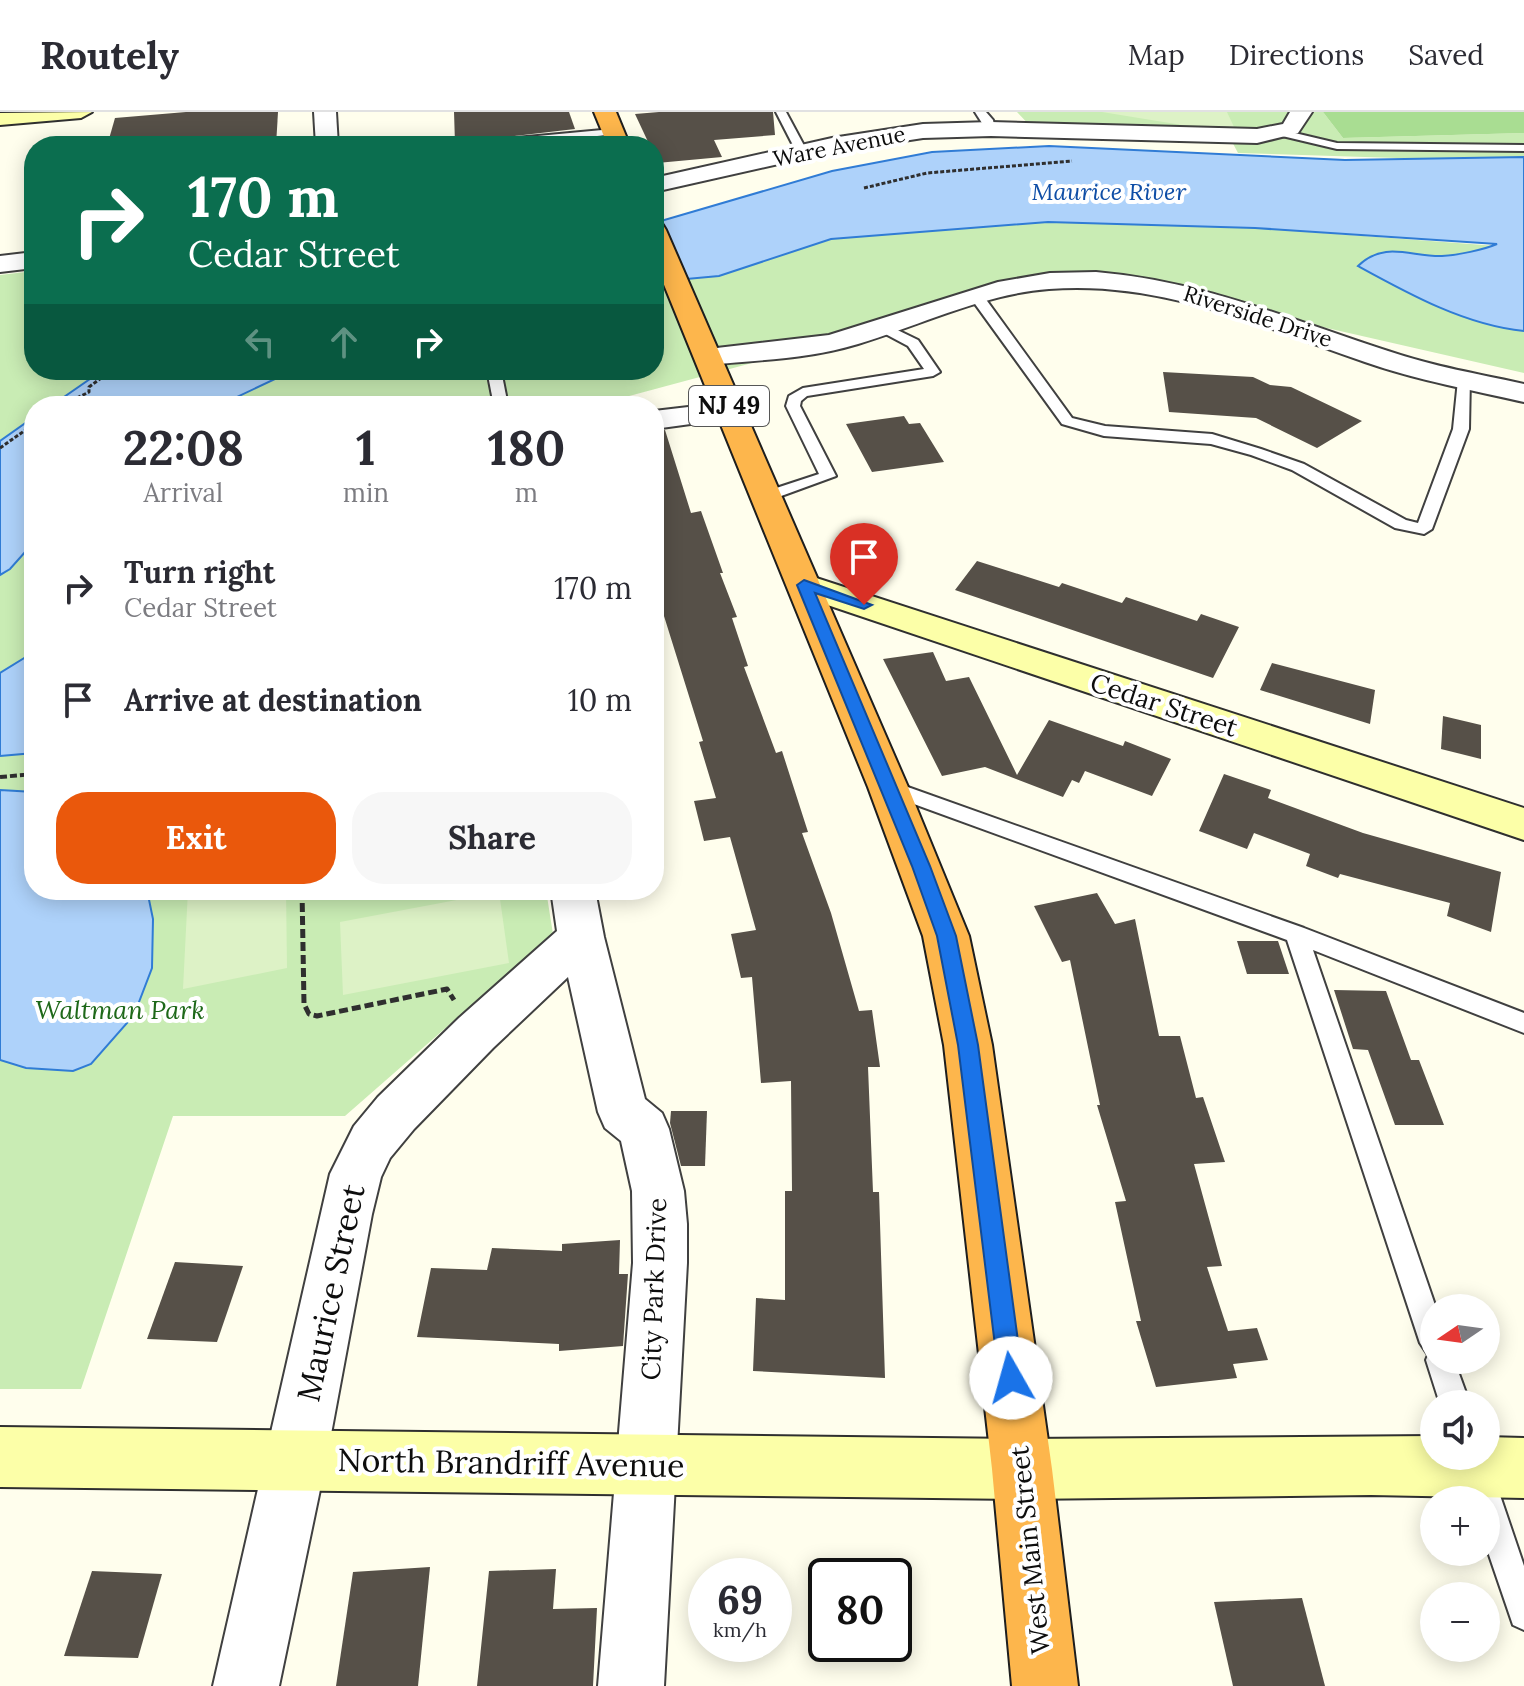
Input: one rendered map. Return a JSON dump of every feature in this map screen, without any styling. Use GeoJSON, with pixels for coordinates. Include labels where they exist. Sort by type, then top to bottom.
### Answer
{"type":"FeatureCollection","features":[{"type":"Feature","properties":{"kind":"highway","name":"West Main Street"},"geometry":{"type":"LineString","coordinates":[[664,253],[932,893],[946,936],[959,988],[1022,1469],[1045,1686]]}},
{"type":"Feature","properties":{"kind":"main road"},"geometry":{"type":"LineString","coordinates":[[0,119],[81,112]]}},
{"type":"Feature","properties":{"kind":"main road","name":"Cedar Street"},"geometry":{"type":"LineString","coordinates":[[804,585],[1524,824]]}},
{"type":"Feature","properties":{"kind":"main road","name":"North Brandriff Avenue"},"geometry":{"type":"LineString","coordinates":[[0,1457],[1022,1469],[1420,1465]]}},
{"type":"Feature","properties":{"kind":"street"},"geometry":{"type":"LineString","coordinates":[[325,112],[326,136]]}},
{"type":"Feature","properties":{"kind":"street"},"geometry":{"type":"LineString","coordinates":[[1282,133],[1298,124],[1301,112]]}},
{"type":"Feature","properties":{"kind":"street","name":"Ware Avenue"},"geometry":{"type":"LineString","coordinates":[[664,183],[882,135],[945,129],[986,121],[1198,136],[1282,133]]}},
{"type":"Feature","properties":{"kind":"street"},"geometry":{"type":"LineString","coordinates":[[0,264],[24,261]]}},
{"type":"Feature","properties":{"kind":"street","name":"Riverside Drive"},"geometry":{"type":"LineString","coordinates":[[708,357],[823,344],[977,297],[1047,282],[1112,281],[1161,286],[1231,303],[1384,359],[1524,393]]}},
{"type":"Feature","properties":{"kind":"street"},"geometry":{"type":"LineString","coordinates":[[664,419],[731,411]]}},
{"type":"Feature","properties":{"kind":"street","name":"Maurice Street"},"geometry":{"type":"LineString","coordinates":[[246,1686],[296,1461],[341,1229],[356,1174],[380,1132],[476,1033],[577,914]]}},
{"type":"Feature","properties":{"kind":"street","name":"City Park Drive"},"geometry":{"type":"LineString","coordinates":[[577,914],[623,1112],[644,1129],[658,1191],[660,1263],[645,1465]]}},
{"type":"Feature","properties":{"kind":"street"},"geometry":{"type":"LineString","coordinates":[[631,1686],[645,1465]]}},
{"type":"Feature","properties":{"kind":"lane"},"geometry":{"type":"LineString","coordinates":[[781,112],[802,153]]}},
{"type":"Feature","properties":{"kind":"lane"},"geometry":{"type":"LineString","coordinates":[[555,136],[612,130]]}},
{"type":"Feature","properties":{"kind":"lane"},"geometry":{"type":"LineString","coordinates":[[1282,133],[1337,146],[1524,148]]}},
{"type":"Feature","properties":{"kind":"lane"},"geometry":{"type":"LineString","coordinates":[[977,297],[1067,421],[1104,431],[1212,439],[1256,452],[1298,467],[1401,524],[1424,529],[1461,429],[1465,380]]}},
{"type":"Feature","properties":{"kind":"lane"},"geometry":{"type":"LineString","coordinates":[[767,496],[828,476],[793,406],[794,399],[803,392],[933,372],[913,343],[883,327]]}},
{"type":"Feature","properties":{"kind":"lane"},"geometry":{"type":"LineString","coordinates":[[888,787],[1296,934],[1524,1023]]}},
{"type":"Feature","properties":{"kind":"lane"},"geometry":{"type":"LineString","coordinates":[[1296,934],[1420,1302]]}},
{"type":"Feature","properties":{"kind":"lane"},"geometry":{"type":"LineString","coordinates":[[1492,1470],[1524,1614]]}},
{"type":"Feature","properties":{"kind":"path"},"geometry":{"type":"LineString","coordinates":[[864,188],[927,173],[1078,161]]}},
{"type":"Feature","properties":{"kind":"path"},"geometry":{"type":"LineString","coordinates":[[83,396],[98,380]]}},
{"type":"Feature","properties":{"kind":"path"},"geometry":{"type":"LineString","coordinates":[[0,448],[24,431]]}},
{"type":"Feature","properties":{"kind":"path"},"geometry":{"type":"LineString","coordinates":[[0,777],[24,775]]}},
{"type":"Feature","properties":{"kind":"path"},"geometry":{"type":"LineString","coordinates":[[302,900],[304,1004],[309,1014],[317,1016],[447,989],[476,1033]]}},
{"type":"Feature","properties":{"kind":"green space"},"geometry":{"type":"Polygon","coordinates":[[[1017,112],[1323,112],[1343,138],[1524,133],[1524,162],[1238,153],[1229,136],[1034,130],[1017,112]]]}},
{"type":"Feature","properties":{"kind":"green space"},"geometry":{"type":"Polygon","coordinates":[[[1102,112],[1227,112],[1234,127],[1182,125],[1102,112]]]}},
{"type":"Feature","properties":{"kind":"green space"},"geometry":{"type":"Polygon","coordinates":[[[1323,112],[1524,112],[1524,133],[1343,138],[1323,112]]]}},
{"type":"Feature","properties":{"kind":"green space"},"geometry":{"type":"Polygon","coordinates":[[[1048,222],[1255,228],[1524,248],[1524,373],[1126,282],[1054,277],[629,396],[239,396],[273,380],[664,380],[664,278],[831,239],[1048,222]]]}},
{"type":"Feature","properties":{"kind":"green space"},"geometry":{"type":"Polygon","coordinates":[[[24,272],[24,380],[89,380],[65,396],[24,396],[24,424],[0,441],[0,275],[24,272]]]}},
{"type":"Feature","properties":{"kind":"green space","name":"Waltman Park"},"geometry":{"type":"Polygon","coordinates":[[[24,553],[24,900],[548,900],[553,934],[345,1116],[173,1116],[81,1389],[0,1389],[0,575],[24,553]]]}},
{"type":"Feature","properties":{"kind":"green space"},"geometry":{"type":"Polygon","coordinates":[[[187,900],[286,900],[287,968],[183,989],[187,900]]]}},
{"type":"Feature","properties":{"kind":"green space"},"geometry":{"type":"Polygon","coordinates":[[[457,900],[500,900],[509,963],[343,995],[340,922],[457,900]]]}},
{"type":"Feature","properties":{"kind":"water","name":"Maurice River"},"geometry":{"type":"Polygon","coordinates":[[[1049,146],[1345,160],[1524,157],[1524,331],[1459,315],[1358,266],[1368,258],[1388,252],[1442,256],[1497,244],[1255,228],[1048,222],[831,239],[719,276],[664,281],[664,220],[832,171],[932,152],[1049,146]]]}},
{"type":"Feature","properties":{"kind":"water"},"geometry":{"type":"Polygon","coordinates":[[[89,380],[273,380],[239,396],[65,396],[89,380]]]}},
{"type":"Feature","properties":{"kind":"water"},"geometry":{"type":"Polygon","coordinates":[[[24,424],[24,553],[0,575],[0,441],[24,424]]]}},
{"type":"Feature","properties":{"kind":"water"},"geometry":{"type":"Polygon","coordinates":[[[24,658],[24,754],[0,756],[0,673],[24,658]]]}},
{"type":"Feature","properties":{"kind":"water"},"geometry":{"type":"Polygon","coordinates":[[[0,790],[24,791],[24,900],[149,900],[153,919],[152,968],[134,1015],[91,1064],[73,1071],[26,1068],[0,1060],[0,790]]]}},
{"type":"Feature","properties":{"kind":"building"},"geometry":{"type":"Polygon","coordinates":[[[186,112],[278,112],[277,136],[110,136],[115,118],[186,112]]]}},
{"type":"Feature","properties":{"kind":"building"},"geometry":{"type":"Polygon","coordinates":[[[454,112],[569,112],[575,129],[515,136],[455,136],[454,112]]]}},
{"type":"Feature","properties":{"kind":"building"},"geometry":{"type":"Polygon","coordinates":[[[773,112],[775,135],[714,140],[722,157],[664,162],[664,136],[645,136],[635,114],[773,112]]]}},
{"type":"Feature","properties":{"kind":"building"},"geometry":{"type":"Polygon","coordinates":[[[1163,372],[1253,377],[1270,385],[1291,387],[1362,421],[1317,448],[1256,418],[1169,412],[1163,372]]]}},
{"type":"Feature","properties":{"kind":"building"},"geometry":{"type":"Polygon","coordinates":[[[904,416],[909,424],[920,423],[944,462],[872,472],[846,424],[904,416]]]}},
{"type":"Feature","properties":{"kind":"building"},"geometry":{"type":"Polygon","coordinates":[[[664,430],[691,513],[701,511],[723,573],[720,573],[737,617],[732,618],[748,666],[744,667],[776,753],[782,751],[808,832],[802,833],[831,913],[859,1011],[872,1010],[880,1067],[868,1067],[873,1192],[879,1192],[885,1378],[753,1371],[756,1298],[785,1300],[785,1191],[792,1191],[791,1081],[761,1083],[752,977],[741,978],[731,934],[756,930],[730,837],[704,841],[694,801],[716,798],[699,742],[703,741],[664,616],[664,430]]]}},
{"type":"Feature","properties":{"kind":"building"},"geometry":{"type":"Polygon","coordinates":[[[977,561],[1059,587],[1062,583],[1122,603],[1126,597],[1197,621],[1201,614],[1239,627],[1213,678],[955,590],[977,561]]]}},
{"type":"Feature","properties":{"kind":"building"},"geometry":{"type":"Polygon","coordinates":[[[933,652],[946,681],[969,677],[1017,775],[1049,720],[1123,746],[1125,741],[1171,759],[1152,796],[1085,771],[1079,783],[1072,780],[1063,797],[985,767],[942,776],[883,659],[933,652]]]}},
{"type":"Feature","properties":{"kind":"building"},"geometry":{"type":"Polygon","coordinates":[[[1272,663],[1375,690],[1370,724],[1260,690],[1272,663]]]}},
{"type":"Feature","properties":{"kind":"building"},"geometry":{"type":"Polygon","coordinates":[[[1443,716],[1481,725],[1481,759],[1441,749],[1443,716]]]}},
{"type":"Feature","properties":{"kind":"building"},"geometry":{"type":"Polygon","coordinates":[[[1224,774],[1271,790],[1268,798],[1363,833],[1501,872],[1491,932],[1447,916],[1450,903],[1340,874],[1338,878],[1306,866],[1310,854],[1254,833],[1247,849],[1199,831],[1224,774]]]}},
{"type":"Feature","properties":{"kind":"building"},"geometry":{"type":"Polygon","coordinates":[[[1097,893],[1115,924],[1135,919],[1159,1036],[1180,1036],[1196,1098],[1203,1097],[1225,1162],[1194,1164],[1222,1266],[1207,1267],[1228,1331],[1257,1328],[1268,1360],[1233,1364],[1237,1378],[1156,1387],[1136,1321],[1141,1321],[1115,1202],[1126,1201],[1097,1105],[1100,1105],[1070,960],[1062,962],[1034,906],[1097,893]]]}},
{"type":"Feature","properties":{"kind":"building"},"geometry":{"type":"Polygon","coordinates":[[[1237,941],[1278,941],[1289,974],[1247,974],[1237,941]]]}},
{"type":"Feature","properties":{"kind":"building"},"geometry":{"type":"Polygon","coordinates":[[[1334,990],[1386,991],[1411,1060],[1419,1060],[1444,1125],[1395,1125],[1368,1050],[1353,1049],[1334,990]]]}},
{"type":"Feature","properties":{"kind":"building"},"geometry":{"type":"Polygon","coordinates":[[[671,1111],[707,1111],[705,1166],[681,1166],[670,1123],[671,1111]]]}},
{"type":"Feature","properties":{"kind":"building"},"geometry":{"type":"Polygon","coordinates":[[[620,1240],[619,1274],[628,1274],[623,1346],[559,1351],[559,1344],[417,1337],[431,1268],[487,1270],[492,1248],[562,1251],[562,1244],[620,1240]]]}},
{"type":"Feature","properties":{"kind":"building"},"geometry":{"type":"Polygon","coordinates":[[[175,1262],[243,1266],[217,1342],[147,1339],[175,1262]]]}},
{"type":"Feature","properties":{"kind":"building"},"geometry":{"type":"Polygon","coordinates":[[[430,1567],[418,1686],[336,1686],[353,1572],[430,1567]]]}},
{"type":"Feature","properties":{"kind":"building"},"geometry":{"type":"Polygon","coordinates":[[[556,1569],[553,1609],[597,1608],[593,1686],[477,1686],[489,1571],[556,1569]]]}},
{"type":"Feature","properties":{"kind":"building"},"geometry":{"type":"Polygon","coordinates":[[[92,1571],[162,1574],[138,1658],[64,1656],[92,1571]]]}},
{"type":"Feature","properties":{"kind":"building"},"geometry":{"type":"Polygon","coordinates":[[[1302,1598],[1325,1686],[1233,1686],[1214,1602],[1302,1598]]]}},
{"type":"Feature","properties":{"kind":"route"},"geometry":{"type":"LineString","coordinates":[[864,605],[804,585],[932,893],[946,936],[959,988],[968,1045],[1011,1378]]}}]}
